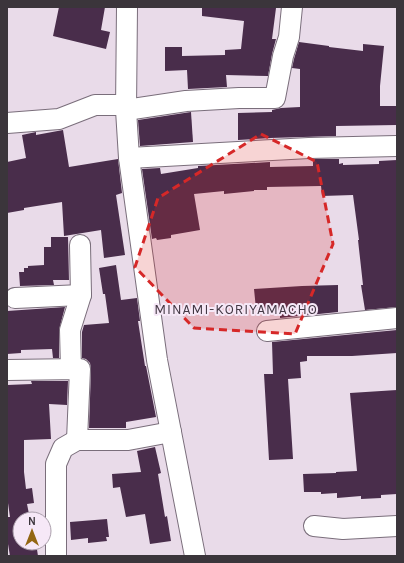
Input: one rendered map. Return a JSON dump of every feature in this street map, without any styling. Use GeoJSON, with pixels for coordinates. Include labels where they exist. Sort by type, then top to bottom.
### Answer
{"type":"FeatureCollection","features":[{"type":"Feature","properties":{"kind":"street"},"geometry":{"type":"LineString","coordinates":[[126,7],[126,107],[129,158],[157,360],[195,556]]}},
{"type":"Feature","properties":{"kind":"street"},"geometry":{"type":"LineString","coordinates":[[7,123],[59,119],[95,105],[126,107],[186,101],[239,98],[275,98],[283,56],[289,37],[292,7]]}},
{"type":"Feature","properties":{"kind":"street"},"geometry":{"type":"LineString","coordinates":[[129,158],[309,148],[397,146]]}},
{"type":"Feature","properties":{"kind":"street"},"geometry":{"type":"LineString","coordinates":[[71,369],[70,330],[81,296],[80,245]]}},
{"type":"Feature","properties":{"kind":"street"},"geometry":{"type":"LineString","coordinates":[[14,298],[81,296]]}},
{"type":"Feature","properties":{"kind":"street"},"geometry":{"type":"LineString","coordinates":[[267,331],[397,318]]}},
{"type":"Feature","properties":{"kind":"street"},"geometry":{"type":"LineString","coordinates":[[7,370],[80,369],[77,440]]}},
{"type":"Feature","properties":{"kind":"street"},"geometry":{"type":"LineString","coordinates":[[56,556],[56,464],[63,448],[77,440],[128,440],[171,432]]}},
{"type":"Feature","properties":{"kind":"street"},"geometry":{"type":"LineString","coordinates":[[314,526],[343,529],[397,526]]}},
{"type":"Feature","properties":{"kind":"highlighted area"},"geometry":{"type":"Polygon","coordinates":[[[261,134],[317,162],[333,244],[295,334],[194,328],[135,267],[158,198],[261,134]]]}},
{"type":"Feature","properties":{"kind":"building"},"geometry":{"type":"Polygon","coordinates":[[[59,7],[105,7],[101,30],[110,32],[106,49],[53,36],[59,7]]]}},
{"type":"Feature","properties":{"kind":"building"},"geometry":{"type":"Polygon","coordinates":[[[202,7],[276,8],[272,39],[276,39],[268,76],[226,75],[227,87],[188,89],[187,70],[165,71],[165,47],[182,47],[182,56],[225,55],[225,50],[241,49],[244,21],[202,16],[202,7]]]}},
{"type":"Feature","properties":{"kind":"building"},"geometry":{"type":"Polygon","coordinates":[[[299,42],[363,51],[363,44],[384,46],[380,86],[380,106],[397,106],[397,125],[336,126],[336,136],[238,140],[238,113],[272,112],[272,110],[281,108],[300,107],[300,69],[292,68],[299,42]]]}},
{"type":"Feature","properties":{"kind":"building"},"geometry":{"type":"Polygon","coordinates":[[[191,112],[193,142],[140,146],[138,120],[191,112]]]}},
{"type":"Feature","properties":{"kind":"building"},"geometry":{"type":"Polygon","coordinates":[[[63,130],[69,167],[118,159],[122,193],[116,195],[125,255],[104,258],[101,230],[64,236],[62,202],[24,208],[24,210],[7,213],[7,162],[26,158],[22,135],[36,132],[36,135],[63,130]]]}},
{"type":"Feature","properties":{"kind":"building"},"geometry":{"type":"Polygon","coordinates":[[[313,159],[339,159],[339,164],[343,163],[343,165],[379,164],[379,161],[397,160],[397,307],[365,310],[361,285],[363,285],[353,195],[322,196],[321,186],[267,187],[267,190],[254,190],[224,194],[224,191],[194,194],[200,230],[171,235],[171,238],[157,240],[156,238],[152,239],[142,169],[160,168],[161,174],[198,168],[198,166],[270,162],[270,167],[313,166],[313,159]]]}},
{"type":"Feature","properties":{"kind":"building"},"geometry":{"type":"Polygon","coordinates":[[[51,237],[68,237],[69,280],[53,280],[54,285],[20,286],[19,272],[24,272],[24,268],[28,268],[28,266],[44,265],[44,247],[51,247],[51,237]]]}},
{"type":"Feature","properties":{"kind":"building"},"geometry":{"type":"Polygon","coordinates":[[[116,265],[121,300],[137,298],[140,321],[138,321],[145,366],[156,417],[126,422],[126,428],[89,428],[91,369],[90,363],[86,359],[82,358],[82,332],[84,325],[109,323],[105,294],[103,294],[99,268],[116,265]]]}},
{"type":"Feature","properties":{"kind":"building"},"geometry":{"type":"Polygon","coordinates":[[[338,285],[338,312],[280,318],[280,312],[258,313],[258,308],[256,309],[254,289],[338,285]]]}},
{"type":"Feature","properties":{"kind":"building"},"geometry":{"type":"Polygon","coordinates":[[[65,307],[59,330],[59,358],[53,358],[52,349],[21,350],[21,353],[7,354],[7,311],[65,307]]]}},
{"type":"Feature","properties":{"kind":"building"},"geometry":{"type":"Polygon","coordinates":[[[397,330],[397,353],[352,356],[307,356],[307,361],[300,362],[301,378],[288,379],[293,459],[269,460],[264,374],[273,374],[272,342],[397,330]]]}},
{"type":"Feature","properties":{"kind":"building"},"geometry":{"type":"Polygon","coordinates":[[[31,381],[68,381],[67,405],[49,404],[51,439],[24,440],[24,472],[26,489],[32,488],[34,503],[27,504],[28,511],[12,511],[12,551],[37,551],[38,556],[10,556],[7,538],[7,517],[10,517],[7,496],[7,385],[32,384],[31,381]]]}},
{"type":"Feature","properties":{"kind":"building"},"geometry":{"type":"Polygon","coordinates":[[[397,390],[397,494],[381,495],[381,498],[361,499],[361,496],[337,498],[337,493],[321,494],[321,492],[304,492],[303,474],[357,471],[350,393],[397,390]]]}},
{"type":"Feature","properties":{"kind":"building"},"geometry":{"type":"Polygon","coordinates":[[[155,447],[161,473],[158,474],[165,517],[167,516],[171,541],[150,544],[145,514],[126,517],[120,487],[113,488],[112,474],[141,472],[137,451],[155,447]]]}},
{"type":"Feature","properties":{"kind":"building"},"geometry":{"type":"Polygon","coordinates":[[[107,519],[109,537],[106,537],[107,541],[88,543],[88,538],[71,540],[70,522],[107,519]]]}},
{"type":"Feature","properties":{"kind":"district","name":"MINAMI-KORIYAMACHO"},"geometry":{"type":"Point","coordinates":[236,309]}}]}
